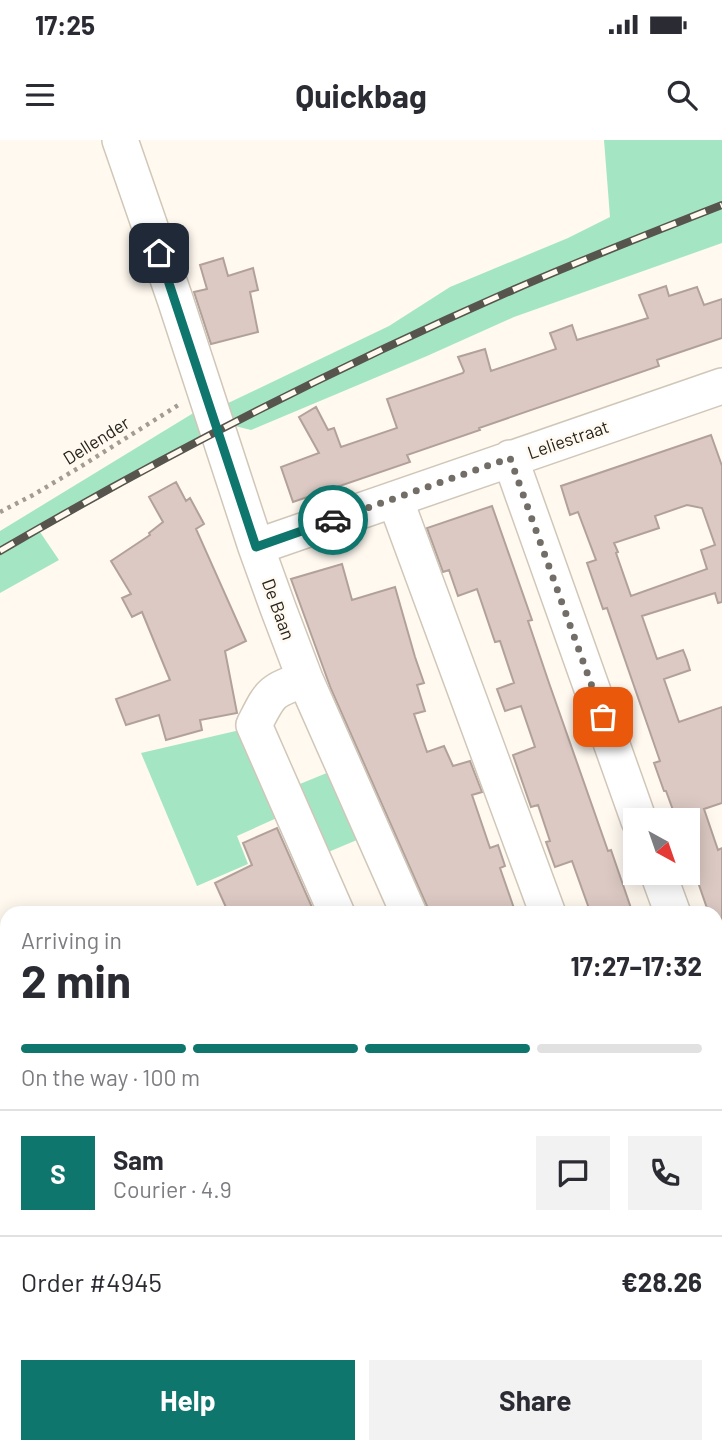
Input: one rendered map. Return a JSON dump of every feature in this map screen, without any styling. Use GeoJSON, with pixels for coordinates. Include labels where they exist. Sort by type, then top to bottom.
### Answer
{"type":"FeatureCollection","features":[{"type":"Feature","properties":{"kind":"street","name":"De Baan"},"geometry":{"type":"LineString","coordinates":[[120,140],[256,547],[305,679],[405,906]]}},
{"type":"Feature","properties":{"kind":"street","name":"Leliestraat"},"geometry":{"type":"LineString","coordinates":[[256,547],[722,386]]}},
{"type":"Feature","properties":{"kind":"street"},"geometry":{"type":"LineString","coordinates":[[510,458],[634,808]]}},
{"type":"Feature","properties":{"kind":"street"},"geometry":{"type":"LineString","coordinates":[[395,499],[545,906]]}},
{"type":"Feature","properties":{"kind":"street"},"geometry":{"type":"LineString","coordinates":[[305,679],[278,689],[270,696],[254,725],[333,906]]}},
{"type":"Feature","properties":{"kind":"street"},"geometry":{"type":"LineString","coordinates":[[663,886],[670,906]]}},
{"type":"Feature","properties":{"kind":"path","name":"Dellender"},"geometry":{"type":"LineString","coordinates":[[0,512],[80,467],[205,388]]}},
{"type":"Feature","properties":{"kind":"green space"},"geometry":{"type":"Polygon","coordinates":[[[604,140],[722,140],[722,243],[514,317],[251,430],[231,425],[224,405],[389,326],[450,287],[568,238],[610,217],[604,140]]]}},
{"type":"Feature","properties":{"kind":"green space"},"geometry":{"type":"Polygon","coordinates":[[[200,409],[210,437],[40,532],[59,560],[0,593],[0,531],[200,409]]]}},
{"type":"Feature","properties":{"kind":"green space"},"geometry":{"type":"Polygon","coordinates":[[[240,730],[279,817],[237,836],[248,864],[197,886],[141,753],[240,730]]]}},
{"type":"Feature","properties":{"kind":"green space"},"geometry":{"type":"Polygon","coordinates":[[[334,770],[364,837],[326,853],[295,786],[334,770]]]}},
{"type":"Feature","properties":{"kind":"building"},"geometry":{"type":"Polygon","coordinates":[[[223,258],[228,276],[253,268],[258,290],[250,292],[258,332],[211,344],[194,292],[207,289],[200,265],[223,258]]]}},
{"type":"Feature","properties":{"kind":"building"},"geometry":{"type":"Polygon","coordinates":[[[666,286],[669,296],[697,287],[704,305],[722,299],[722,338],[657,360],[659,366],[407,455],[410,462],[293,502],[281,467],[319,453],[299,417],[316,407],[328,430],[334,428],[341,447],[397,428],[387,399],[463,373],[458,357],[485,349],[491,371],[556,349],[550,333],[572,325],[577,340],[648,318],[639,295],[666,286]]]}},
{"type":"Feature","properties":{"kind":"building"},"geometry":{"type":"Polygon","coordinates":[[[711,435],[722,466],[722,602],[718,603],[715,593],[642,616],[657,659],[683,650],[687,660],[690,670],[664,679],[679,722],[722,707],[722,803],[704,809],[718,850],[722,848],[722,906],[706,906],[699,886],[700,808],[672,808],[664,791],[654,763],[660,761],[607,608],[603,609],[587,563],[596,560],[578,512],[570,515],[561,486],[711,435]],[[687,505],[655,516],[659,528],[614,543],[631,596],[707,569],[701,550],[715,545],[702,508],[687,505]]]}},
{"type":"Feature","properties":{"kind":"building"},"geometry":{"type":"Polygon","coordinates":[[[176,482],[186,501],[190,498],[204,524],[196,529],[246,641],[225,651],[237,713],[200,720],[202,730],[166,740],[159,715],[126,725],[116,699],[170,680],[142,612],[132,617],[122,598],[131,594],[111,561],[150,535],[149,533],[163,522],[149,497],[176,482]]]}},
{"type":"Feature","properties":{"kind":"building"},"geometry":{"type":"Polygon","coordinates":[[[492,506],[532,620],[528,621],[549,683],[630,906],[588,906],[572,861],[555,867],[538,805],[531,807],[513,755],[535,747],[521,706],[505,711],[497,689],[514,683],[500,641],[495,642],[477,589],[458,596],[449,570],[443,572],[427,528],[492,506]]]}},
{"type":"Feature","properties":{"kind":"building"},"geometry":{"type":"Polygon","coordinates":[[[342,564],[352,600],[395,587],[424,683],[417,685],[425,711],[414,714],[427,752],[444,746],[453,766],[470,761],[482,792],[472,795],[490,848],[498,845],[505,866],[500,868],[513,906],[427,906],[331,689],[291,579],[342,564]]]}},
{"type":"Feature","properties":{"kind":"building"},"geometry":{"type":"Polygon","coordinates":[[[277,828],[311,906],[225,906],[215,883],[252,865],[243,843],[277,828]]]}},
{"type":"Feature","properties":{"kind":"railway"},"geometry":{"type":"LineString","coordinates":[[0,551],[189,446],[318,380],[541,278],[722,205]]}},
{"type":"Feature","properties":{"kind":"way so far"},"geometry":{"type":"LineString","coordinates":[[333,520],[510,458],[603,717]]}},
{"type":"Feature","properties":{"kind":"route"},"geometry":{"type":"LineString","coordinates":[[159,253],[256,547],[333,520]]}}]}
